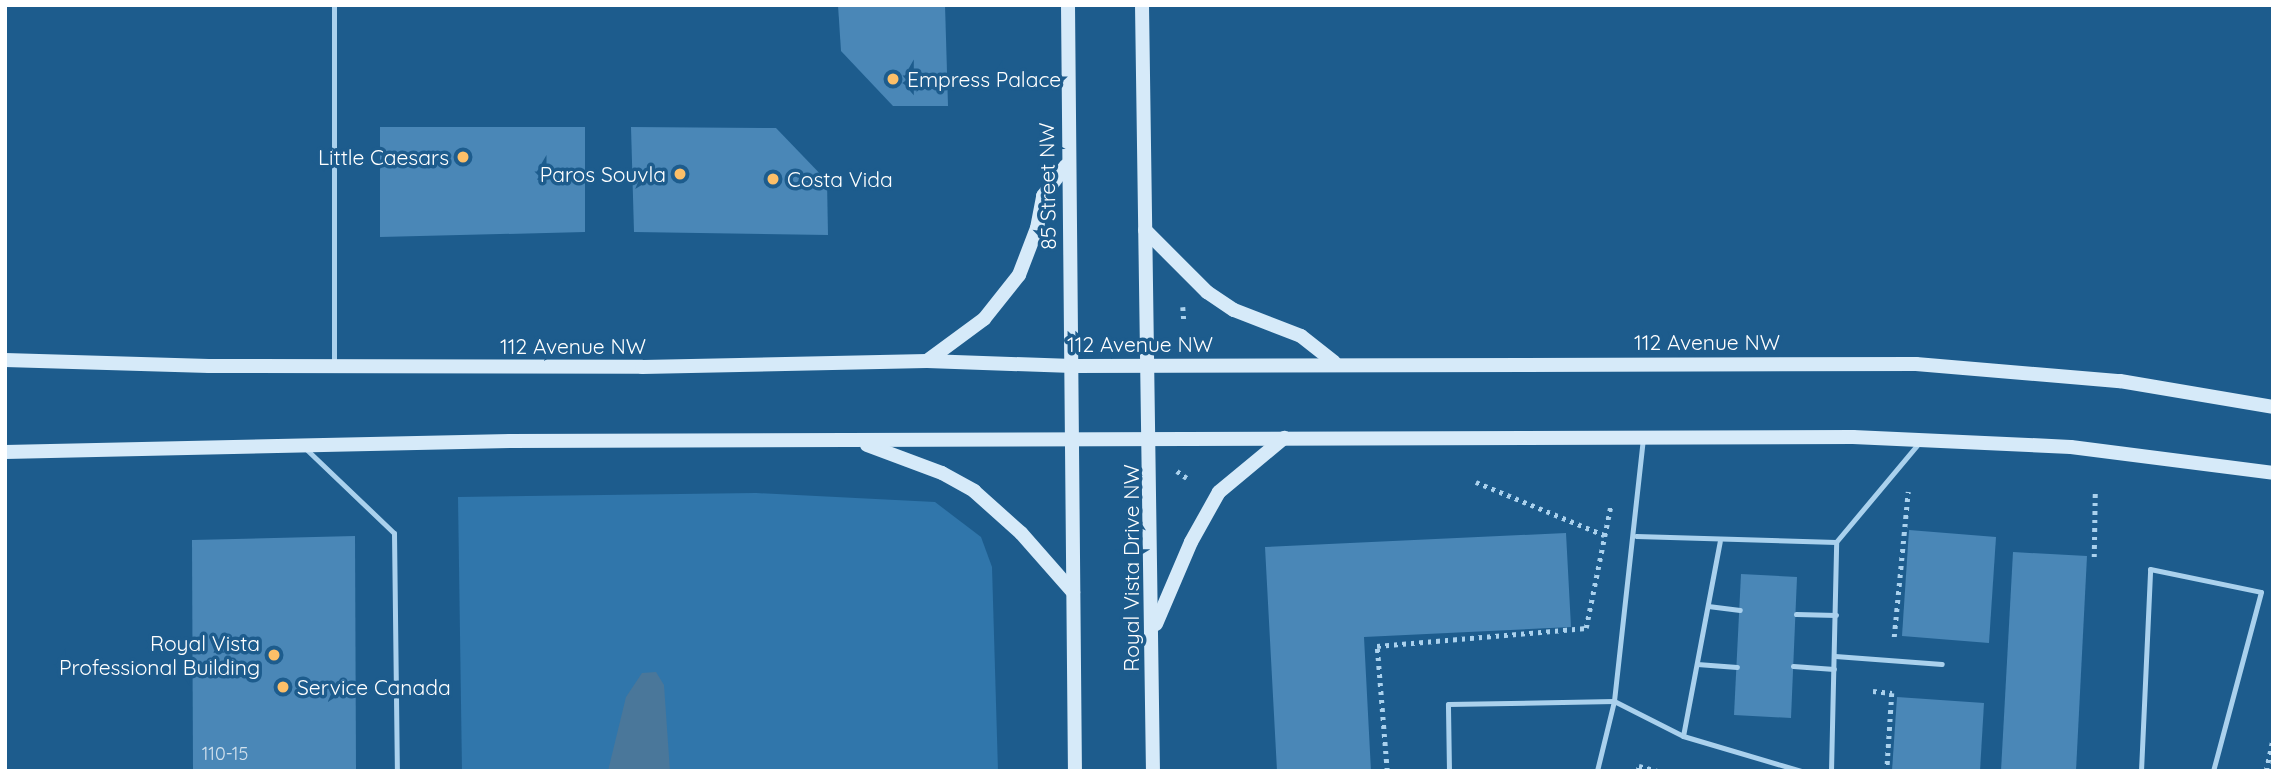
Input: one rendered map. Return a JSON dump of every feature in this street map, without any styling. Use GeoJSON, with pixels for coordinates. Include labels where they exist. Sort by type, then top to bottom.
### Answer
{"type":"FeatureCollection","features":[{"type":"Feature","properties":{"kind":"street","name":"85 Street NW"},"geometry":{"type":"LineString","coordinates":[[1068,5],[1066,166],[1073,366]]}},
{"type":"Feature","properties":{"kind":"street"},"geometry":{"type":"LineString","coordinates":[[1142,5],[1144,230],[1150,365]]}},
{"type":"Feature","properties":{"kind":"street"},"geometry":{"type":"LineString","coordinates":[[928,361],[984,319],[1019,275],[1037,228],[1043,196],[1066,166]]}},
{"type":"Feature","properties":{"kind":"street"},"geometry":{"type":"LineString","coordinates":[[1144,230],[1207,292],[1234,310],[1301,336],[1334,362]]}},
{"type":"Feature","properties":{"kind":"street","name":"112 Avenue NW"},"geometry":{"type":"LineString","coordinates":[[5,360],[334,366],[928,361],[1073,366],[1334,362],[1916,364],[2120,381],[2273,407]]}},
{"type":"Feature","properties":{"kind":"street","name":"Royal Vista Drive NW"},"geometry":{"type":"LineString","coordinates":[[1150,365],[1153,771]]}},
{"type":"Feature","properties":{"kind":"street"},"geometry":{"type":"LineString","coordinates":[[1073,366],[1075,771]]}},
{"type":"Feature","properties":{"kind":"street"},"geometry":{"type":"LineString","coordinates":[[1152,632],[1191,542],[1219,492],[1284,438]]}},
{"type":"Feature","properties":{"kind":"street"},"geometry":{"type":"LineString","coordinates":[[5,452],[303,446],[1284,438],[1921,440],[2071,447],[2273,473]]}},
{"type":"Feature","properties":{"kind":"street"},"geometry":{"type":"LineString","coordinates":[[859,442],[942,473],[974,491],[1021,533],[1073,592]]}},
{"type":"Feature","properties":{"kind":"lane"},"geometry":{"type":"LineString","coordinates":[[334,5],[334,366]]}},
{"type":"Feature","properties":{"kind":"lane"},"geometry":{"type":"LineString","coordinates":[[1597,771],[1614,701],[1636,536],[1643,438]]}},
{"type":"Feature","properties":{"kind":"lane"},"geometry":{"type":"LineString","coordinates":[[1831,771],[1836,542],[1921,440]]}},
{"type":"Feature","properties":{"kind":"lane"},"geometry":{"type":"LineString","coordinates":[[303,446],[394,533],[397,771]]}},
{"type":"Feature","properties":{"kind":"lane"},"geometry":{"type":"LineString","coordinates":[[1636,536],[1720,541],[1836,542]]}},
{"type":"Feature","properties":{"kind":"lane"},"geometry":{"type":"LineString","coordinates":[[1683,736],[1720,541]]}},
{"type":"Feature","properties":{"kind":"lane"},"geometry":{"type":"LineString","coordinates":[[2141,771],[2150,569],[2261,593],[2213,771]]}},
{"type":"Feature","properties":{"kind":"lane"},"geometry":{"type":"LineString","coordinates":[[1708,606],[1740,610]]}},
{"type":"Feature","properties":{"kind":"lane"},"geometry":{"type":"LineString","coordinates":[[1796,614],[1836,615]]}},
{"type":"Feature","properties":{"kind":"lane"},"geometry":{"type":"LineString","coordinates":[[1835,656],[1941,664]]}},
{"type":"Feature","properties":{"kind":"lane"},"geometry":{"type":"LineString","coordinates":[[1697,664],[1737,667]]}},
{"type":"Feature","properties":{"kind":"lane"},"geometry":{"type":"LineString","coordinates":[[1793,666],[1834,669]]}},
{"type":"Feature","properties":{"kind":"lane"},"geometry":{"type":"LineString","coordinates":[[1449,771],[1448,704],[1614,701],[1683,736],[1801,771]]}},
{"type":"Feature","properties":{"kind":"path"},"geometry":{"type":"LineString","coordinates":[[1184,321],[1183,307],[1188,300]]}},
{"type":"Feature","properties":{"kind":"path"},"geometry":{"type":"LineString","coordinates":[[1174,306],[1183,307]]}},
{"type":"Feature","properties":{"kind":"path"},"geometry":{"type":"LineString","coordinates":[[1177,471],[1186,478]]}},
{"type":"Feature","properties":{"kind":"path"},"geometry":{"type":"LineString","coordinates":[[1476,482],[1604,535]]}},
{"type":"Feature","properties":{"kind":"path"},"geometry":{"type":"LineString","coordinates":[[1897,638],[1908,484]]}},
{"type":"Feature","properties":{"kind":"path"},"geometry":{"type":"LineString","coordinates":[[1387,771],[1377,646],[1586,628],[1613,492]]}},
{"type":"Feature","properties":{"kind":"path"},"geometry":{"type":"LineString","coordinates":[[2094,556],[2095,492]]}},
{"type":"Feature","properties":{"kind":"path"},"geometry":{"type":"LineString","coordinates":[[1873,691],[1892,693],[1887,771]]}},
{"type":"Feature","properties":{"kind":"path"},"geometry":{"type":"LineString","coordinates":[[2266,771],[2273,739]]}},
{"type":"Feature","properties":{"kind":"path"},"geometry":{"type":"LineString","coordinates":[[1638,771],[1640,766],[1658,771]]}},
{"type":"Feature","properties":{"kind":"shaded area"},"geometry":{"type":"Polygon","coordinates":[[[756,493],[935,502],[981,537],[992,567],[998,771],[462,771],[458,497],[756,493]]]}},
{"type":"Feature","properties":{"kind":"shaded area"},"geometry":{"type":"Polygon","coordinates":[[[656,672],[664,685],[670,771],[608,771],[626,697],[642,673],[656,672]]]}},
{"type":"Feature","properties":{"kind":"building"},"geometry":{"type":"Polygon","coordinates":[[[838,5],[945,5],[948,106],[893,106],[841,51],[838,5]]]}},
{"type":"Feature","properties":{"kind":"building"},"geometry":{"type":"Polygon","coordinates":[[[380,127],[585,127],[585,232],[380,237],[380,127]]]}},
{"type":"Feature","properties":{"kind":"building"},"geometry":{"type":"Polygon","coordinates":[[[631,127],[776,128],[827,181],[828,235],[634,232],[631,127]]]}},
{"type":"Feature","properties":{"kind":"building"},"geometry":{"type":"Polygon","coordinates":[[[1909,530],[1996,537],[1989,643],[1902,636],[1909,530]]]}},
{"type":"Feature","properties":{"kind":"building"},"geometry":{"type":"Polygon","coordinates":[[[1566,533],[1571,627],[1364,637],[1371,771],[1277,771],[1265,547],[1566,533]]]}},
{"type":"Feature","properties":{"kind":"building","name":"Royal Vista Professional Building"},"geometry":{"type":"Polygon","coordinates":[[[355,536],[356,771],[193,771],[192,540],[355,536]]]}},
{"type":"Feature","properties":{"kind":"building"},"geometry":{"type":"Polygon","coordinates":[[[2013,552],[2087,556],[2076,771],[2001,771],[2013,552]]]}},
{"type":"Feature","properties":{"kind":"building"},"geometry":{"type":"Polygon","coordinates":[[[1741,574],[1797,577],[1791,718],[1734,715],[1741,574]]]}},
{"type":"Feature","properties":{"kind":"building"},"geometry":{"type":"Polygon","coordinates":[[[1897,697],[1984,703],[1980,771],[1892,771],[1897,697]]]}},
{"type":"Feature","properties":{"kind":"place","name":"Empress Palace"},"geometry":{"type":"Point","coordinates":[893,79]}},
{"type":"Feature","properties":{"kind":"place","name":"Little Caesars"},"geometry":{"type":"Point","coordinates":[463,157]}},
{"type":"Feature","properties":{"kind":"place","name":"Paros Souvla"},"geometry":{"type":"Point","coordinates":[680,174]}},
{"type":"Feature","properties":{"kind":"place","name":"Costa Vida"},"geometry":{"type":"Point","coordinates":[773,179]}},
{"type":"Feature","properties":{"kind":"place","name":"Royal Vista Professional Building"},"geometry":{"type":"Point","coordinates":[274,655]}},
{"type":"Feature","properties":{"kind":"place","name":"Service Canada"},"geometry":{"type":"Point","coordinates":[283,687]}}]}
